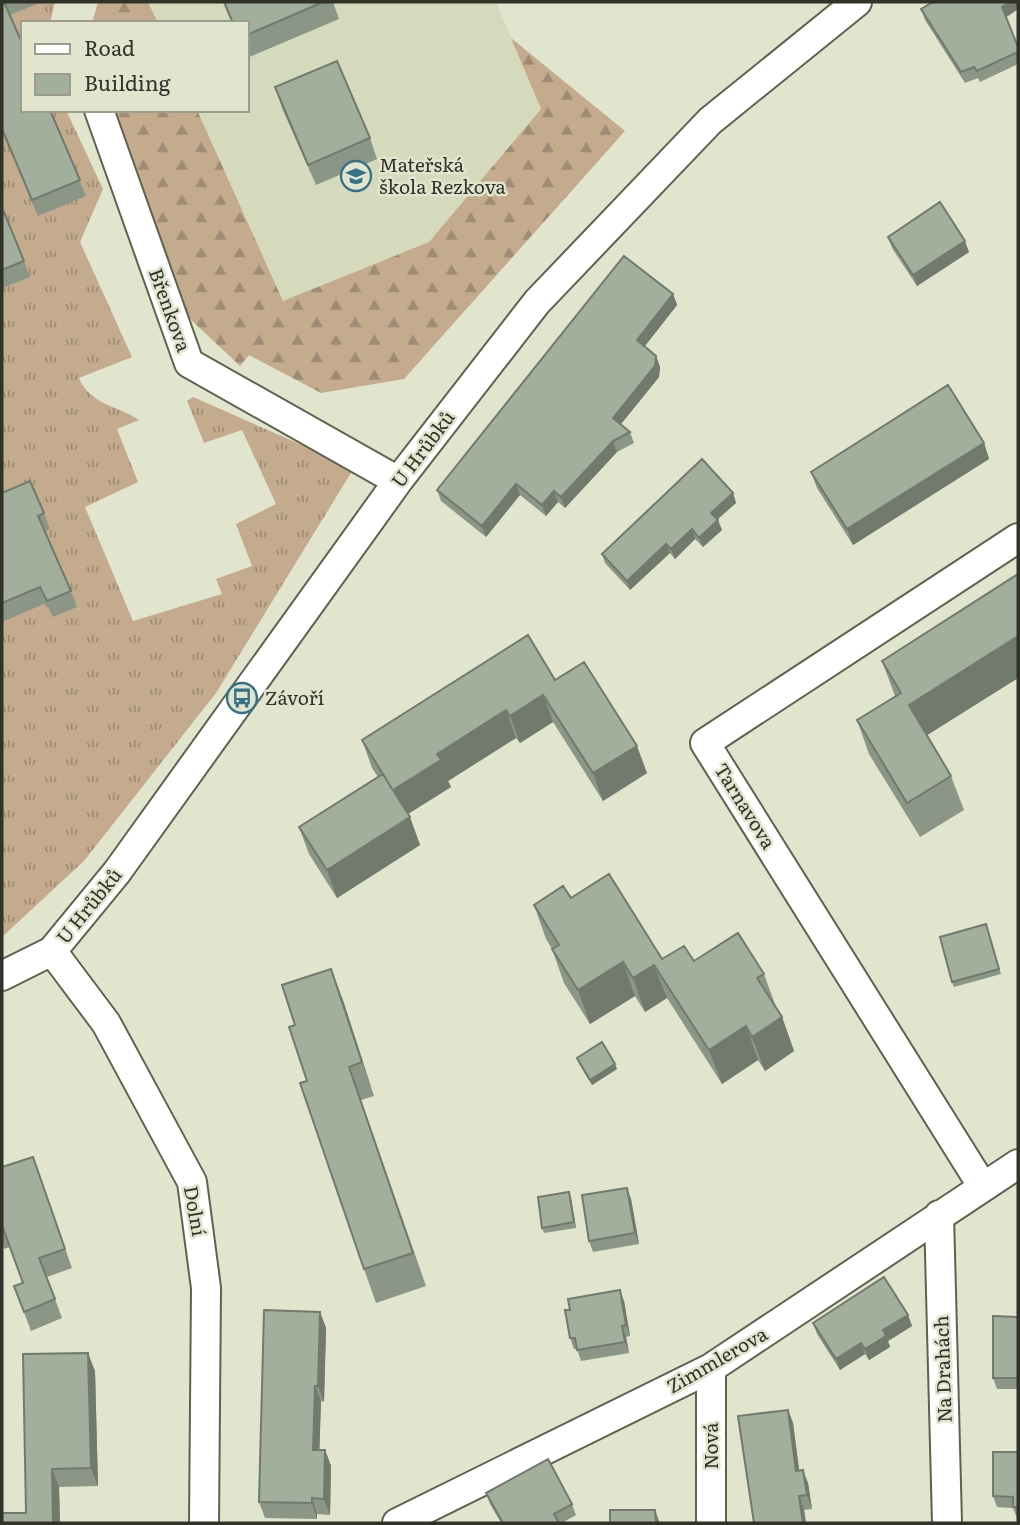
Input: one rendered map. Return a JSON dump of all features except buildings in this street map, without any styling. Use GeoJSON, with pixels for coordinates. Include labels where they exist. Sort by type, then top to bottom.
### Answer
{"type":"FeatureCollection","features":[{"type":"Feature","properties":{"kind":"street","name":"U Hrůbků"},"geometry":{"type":"LineString","coordinates":[[52,951],[117,872],[398,481],[537,302],[710,121],[857,2]]}},
{"type":"Feature","properties":{"kind":"street","name":"Břenkova"},"geometry":{"type":"LineString","coordinates":[[100,112],[189,363],[398,481]]}},
{"type":"Feature","properties":{"kind":"street","name":"Tarnavova"},"geometry":{"type":"LineString","coordinates":[[984,1187],[705,743],[1018,538]]}},
{"type":"Feature","properties":{"kind":"street"},"geometry":{"type":"LineString","coordinates":[[2,976],[52,951]]}},
{"type":"Feature","properties":{"kind":"street","name":"Dolní"},"geometry":{"type":"LineString","coordinates":[[52,951],[106,1023],[192,1182],[206,1288],[204,1523]]}},
{"type":"Feature","properties":{"kind":"street","name":"Zimmlerova"},"geometry":{"type":"LineString","coordinates":[[397,1523],[711,1368],[1018,1164]]}},
{"type":"Feature","properties":{"kind":"street","name":"Na Drahách"},"geometry":{"type":"LineString","coordinates":[[939,1215],[947,1523]]}},
{"type":"Feature","properties":{"kind":"street","name":"Nová"},"geometry":{"type":"LineString","coordinates":[[711,1368],[711,1523]]}},
{"type":"Feature","properties":{"kind":"shaded area","name":"Mateřská škola Rezkova"},"geometry":{"type":"Polygon","coordinates":[[[148,2],[496,2],[541,109],[429,242],[283,301],[198,112],[248,112],[248,21],[157,21],[148,2]]]}},
{"type":"Feature","properties":{"kind":"green space"},"geometry":{"type":"Polygon","coordinates":[[[2,2],[55,2],[50,21],[21,21],[21,112],[67,112],[103,189],[80,242],[132,357],[79,378],[90,394],[139,420],[117,429],[138,482],[85,507],[133,621],[222,594],[216,579],[252,566],[236,524],[276,504],[242,430],[204,443],[187,401],[193,397],[354,468],[216,693],[84,861],[2,937],[2,2]]]}},
{"type":"Feature","properties":{"kind":"green space"},"geometry":{"type":"Polygon","coordinates":[[[98,2],[148,2],[157,21],[93,21],[98,2]]]}},
{"type":"Feature","properties":{"kind":"green space"},"geometry":{"type":"Polygon","coordinates":[[[511,38],[625,131],[404,379],[321,393],[249,355],[240,366],[189,318],[114,112],[198,112],[283,301],[429,242],[541,109],[511,38]]]}},
{"type":"Feature","properties":{"kind":"place","name":"Mateřská škola Rezkova"},"geometry":{"type":"Point","coordinates":[356,176]}},
{"type":"Feature","properties":{"kind":"place","name":"Závoří"},"geometry":{"type":"Point","coordinates":[242,698]}}]}
